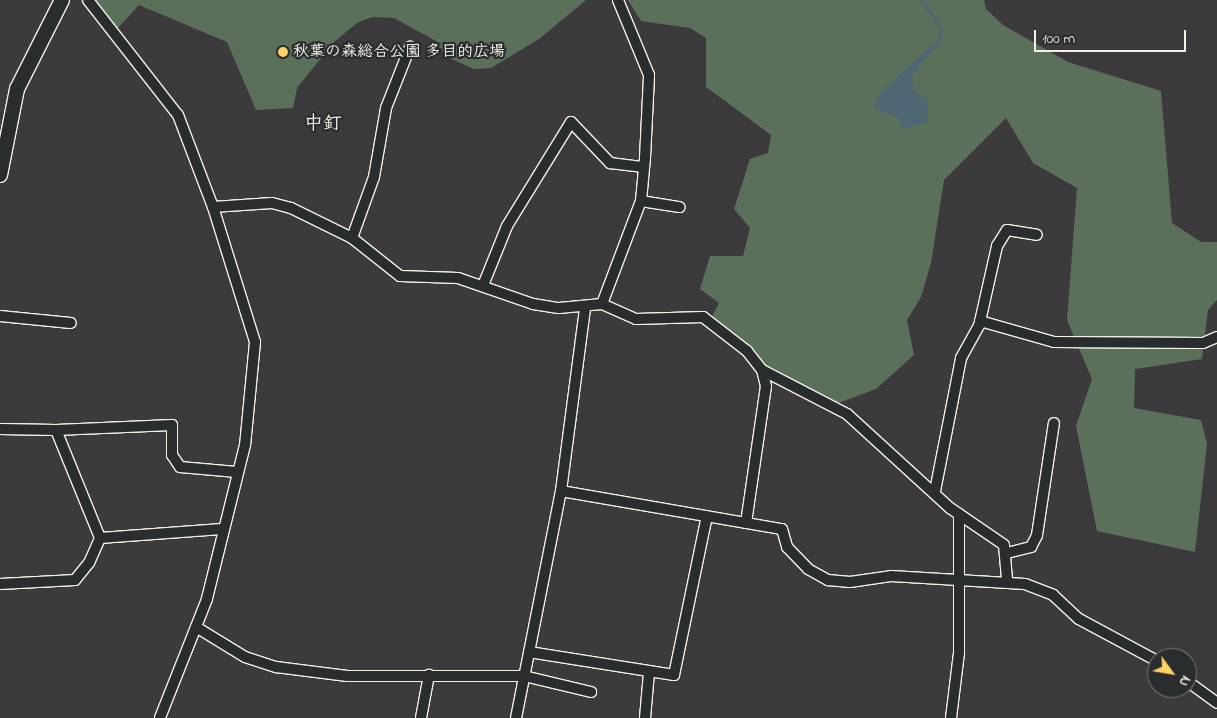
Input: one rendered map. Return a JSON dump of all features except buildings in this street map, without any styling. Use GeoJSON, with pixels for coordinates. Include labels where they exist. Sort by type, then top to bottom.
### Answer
{"type":"FeatureCollection","features":[{"type":"Feature","properties":{"kind":"street"},"geometry":{"type":"LineString","coordinates":[[0,175],[17,89],[62,0]]}},
{"type":"Feature","properties":{"kind":"street"},"geometry":{"type":"LineString","coordinates":[[88,0],[178,115],[213,207],[255,342],[245,445],[196,626],[160,718]]}},
{"type":"Feature","properties":{"kind":"street"},"geometry":{"type":"LineString","coordinates":[[602,304],[641,202],[649,75],[618,0]]}},
{"type":"Feature","properties":{"kind":"street"},"geometry":{"type":"LineString","coordinates":[[352,238],[374,177],[386,108],[410,47]]}},
{"type":"Feature","properties":{"kind":"street"},"geometry":{"type":"LineString","coordinates":[[484,283],[507,226],[571,122],[610,163],[644,167]]}},
{"type":"Feature","properties":{"kind":"street"},"geometry":{"type":"LineString","coordinates":[[641,202],[680,207]]}},
{"type":"Feature","properties":{"kind":"street"},"geometry":{"type":"LineString","coordinates":[[213,207],[272,203],[352,238],[387,270],[400,276],[484,283],[533,304],[585,309],[602,304],[636,319],[703,318],[747,351],[762,370],[766,386],[746,523]]}},
{"type":"Feature","properties":{"kind":"street"},"geometry":{"type":"LineString","coordinates":[[935,491],[961,358],[980,321],[997,246],[1008,230],[1036,235]]}},
{"type":"Feature","properties":{"kind":"street"},"geometry":{"type":"LineString","coordinates":[[516,718],[561,491],[585,309]]}},
{"type":"Feature","properties":{"kind":"street"},"geometry":{"type":"LineString","coordinates":[[0,316],[71,323]]}},
{"type":"Feature","properties":{"kind":"street"},"geometry":{"type":"LineString","coordinates":[[980,321],[1054,342],[1203,343],[1217,337]]}},
{"type":"Feature","properties":{"kind":"street"},"geometry":{"type":"LineString","coordinates":[[762,370],[847,414],[959,514],[1004,545],[1007,553],[1007,580]]}},
{"type":"Feature","properties":{"kind":"street"},"geometry":{"type":"LineString","coordinates":[[1007,553],[1031,547],[1037,535],[1054,423]]}},
{"type":"Feature","properties":{"kind":"street"},"geometry":{"type":"LineString","coordinates":[[0,429],[56,430],[172,425],[172,455],[180,467],[237,472]]}},
{"type":"Feature","properties":{"kind":"street"},"geometry":{"type":"LineString","coordinates":[[0,584],[75,580],[89,564],[100,538],[56,430]]}},
{"type":"Feature","properties":{"kind":"street"},"geometry":{"type":"LineString","coordinates":[[561,491],[782,529],[787,547],[808,569],[828,580],[850,582],[891,576],[1007,580],[1053,595],[1079,619],[1147,656]]}},
{"type":"Feature","properties":{"kind":"street"},"geometry":{"type":"LineString","coordinates":[[952,718],[959,653],[959,514]]}},
{"type":"Feature","properties":{"kind":"street"},"geometry":{"type":"LineString","coordinates":[[529,652],[674,675],[707,516]]}},
{"type":"Feature","properties":{"kind":"street"},"geometry":{"type":"LineString","coordinates":[[100,538],[222,529]]}},
{"type":"Feature","properties":{"kind":"street"},"geometry":{"type":"LineString","coordinates":[[196,626],[245,657],[276,667],[347,676],[524,676],[590,692]]}},
{"type":"Feature","properties":{"kind":"street"},"geometry":{"type":"LineString","coordinates":[[645,718],[650,672]]}},
{"type":"Feature","properties":{"kind":"street"},"geometry":{"type":"LineString","coordinates":[[421,718],[429,675]]}},
{"type":"Feature","properties":{"kind":"street"},"geometry":{"type":"LineString","coordinates":[[1197,688],[1217,702]]}},
{"type":"Feature","properties":{"kind":"green space"},"geometry":{"type":"Polygon","coordinates":[[[95,0],[586,0],[539,39],[491,68],[474,69],[445,56],[436,41],[394,18],[372,17],[357,23],[334,42],[297,88],[293,108],[256,110],[227,42],[139,5],[117,29],[95,0]]]}},
{"type":"Feature","properties":{"kind":"green space"},"geometry":{"type":"Polygon","coordinates":[[[628,0],[984,0],[986,9],[1003,25],[1068,62],[1161,91],[1172,223],[1201,242],[1217,242],[1217,300],[1208,310],[1202,359],[1135,369],[1134,408],[1201,420],[1207,444],[1195,552],[1097,531],[1076,426],[1092,379],[1067,320],[1077,188],[1033,163],[1006,118],[944,180],[931,263],[921,297],[907,320],[914,355],[876,389],[833,405],[770,374],[710,321],[719,303],[700,289],[710,256],[743,256],[750,228],[734,209],[750,159],[768,153],[771,135],[706,87],[706,38],[690,28],[641,21],[628,0]]]}},
{"type":"Feature","properties":{"kind":"water"},"geometry":{"type":"Polygon","coordinates":[[[933,44],[936,46],[911,77],[916,93],[928,99],[928,122],[902,129],[898,118],[873,107],[881,92],[933,44]]]}},
{"type":"Feature","properties":{"kind":"waterway"},"geometry":{"type":"LineString","coordinates":[[922,0],[942,30],[936,46]]}},
{"type":"Feature","properties":{"kind":"place","name":"秋葉の森総合公園 多目的広場"},"geometry":{"type":"Point","coordinates":[283,52]}},
{"type":"Feature","properties":{"kind":"district","name":"中釘"},"geometry":{"type":"Point","coordinates":[323,125]}}]}
